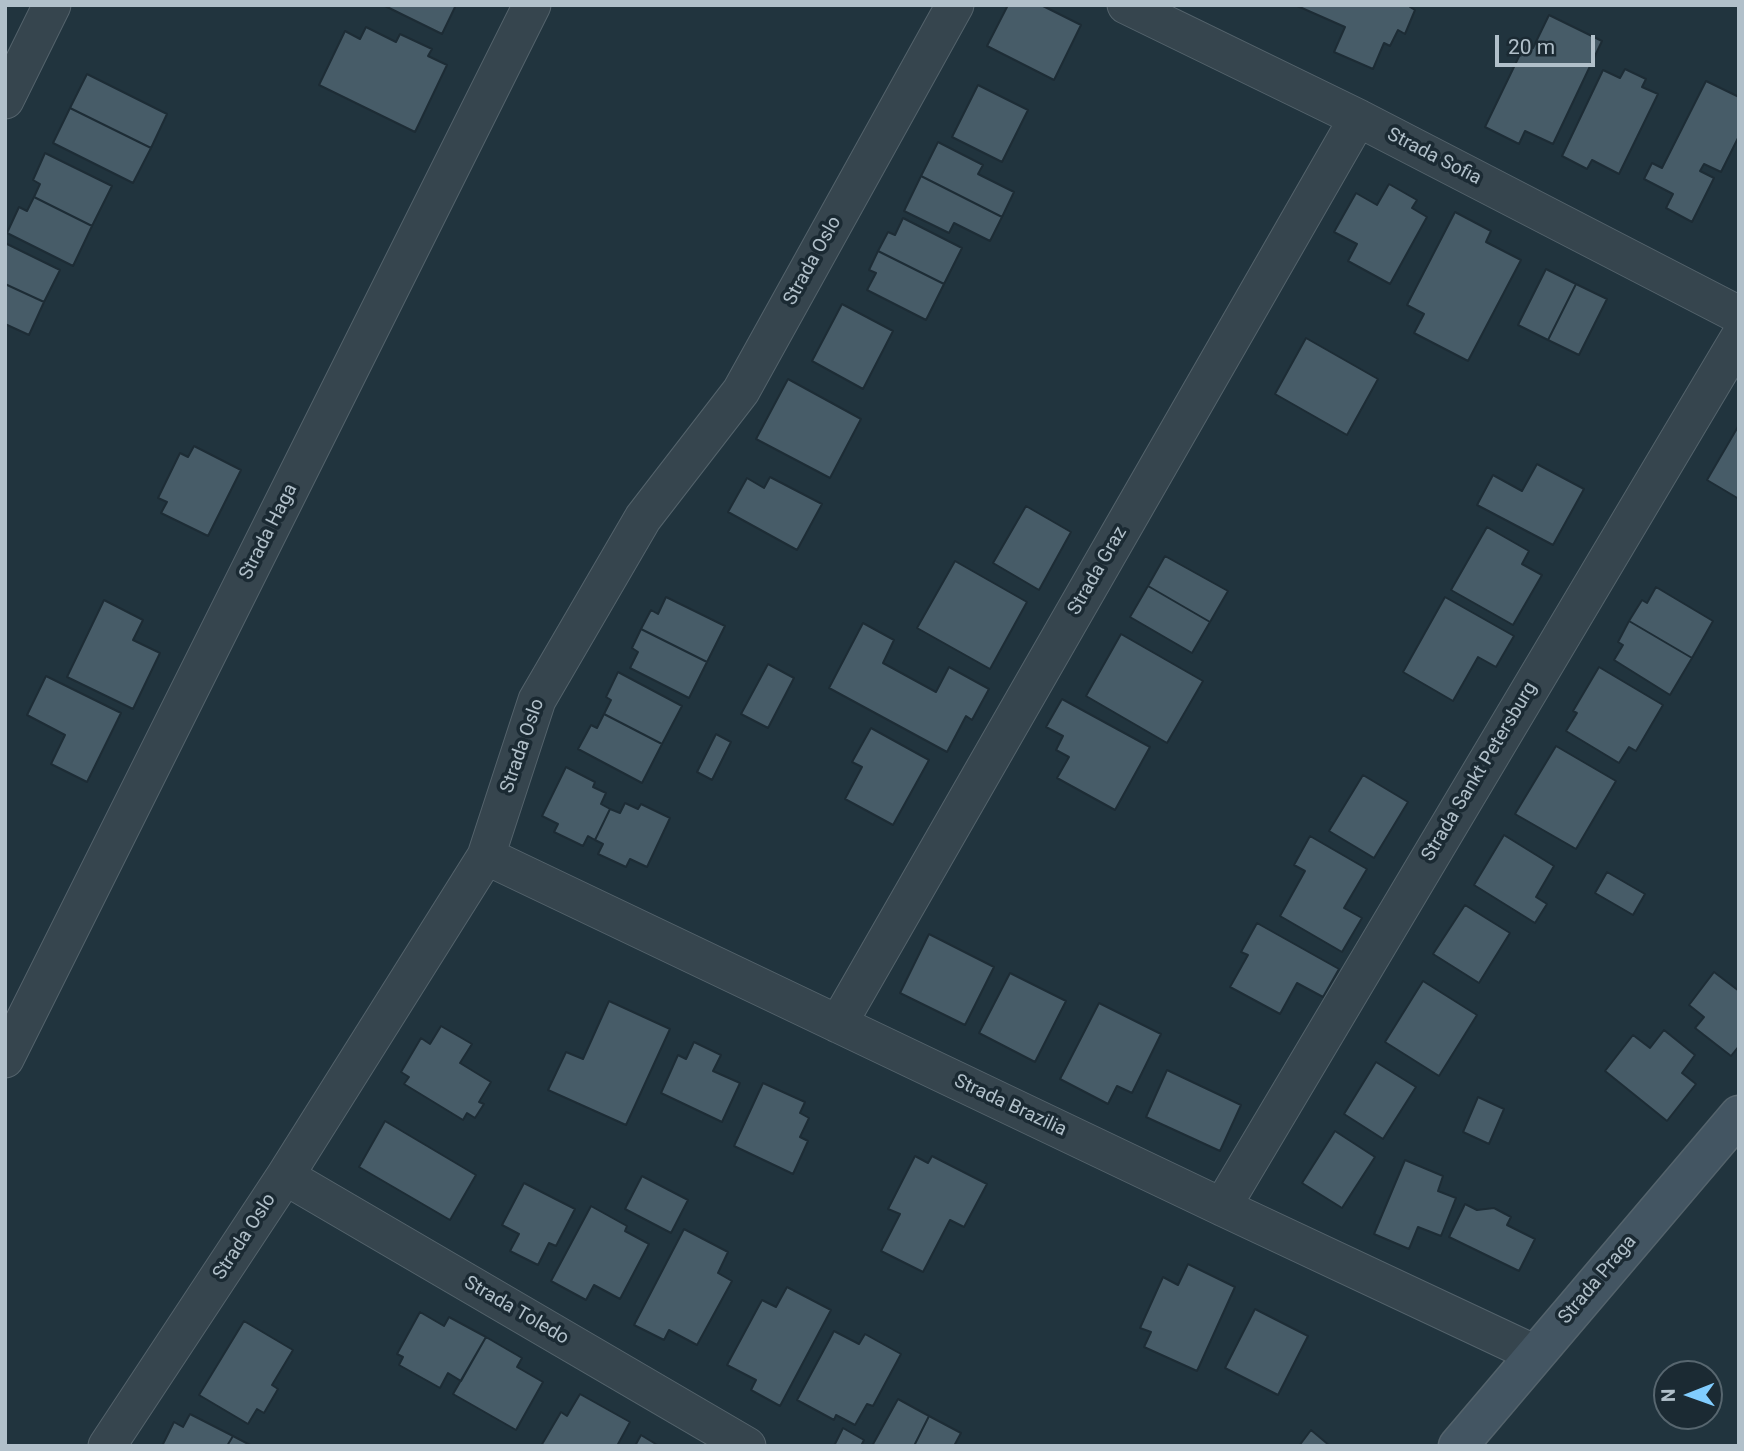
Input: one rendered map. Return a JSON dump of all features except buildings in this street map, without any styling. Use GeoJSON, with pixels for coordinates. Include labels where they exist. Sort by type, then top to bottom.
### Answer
{"type":"FeatureCollection","features":[{"type":"Feature","properties":{"kind":"street"},"geometry":{"type":"LineString","coordinates":[[5,100],[52,5]]}},
{"type":"Feature","properties":{"kind":"street","name":"Strada Haga"},"geometry":{"type":"LineString","coordinates":[[5,1059],[532,5]]}},
{"type":"Feature","properties":{"kind":"street","name":"Strada Oslo"},"geometry":{"type":"LineString","coordinates":[[107,1446],[285,1176],[486,856],[537,701],[643,518],[741,391],[955,5]]}},
{"type":"Feature","properties":{"kind":"street","name":"Strada Sofia"},"geometry":{"type":"LineString","coordinates":[[1126,5],[1358,118],[1739,315]]}},
{"type":"Feature","properties":{"kind":"street","name":"Strada Graz"},"geometry":{"type":"LineString","coordinates":[[838,1024],[1358,118]]}},
{"type":"Feature","properties":{"kind":"street","name":"Strada Sankt Petersburg"},"geometry":{"type":"LineString","coordinates":[[1222,1207],[1739,338]]}},
{"type":"Feature","properties":{"kind":"street","name":"Strada Brazilia"},"geometry":{"type":"LineString","coordinates":[[486,856],[1535,1354]]}},
{"type":"Feature","properties":{"kind":"street","name":"Strada Praga"},"geometry":{"type":"LineString","coordinates":[[1458,1446],[1739,1115]]}},
{"type":"Feature","properties":{"kind":"street","name":"Strada Toledo"},"geometry":{"type":"LineString","coordinates":[[285,1176],[747,1446]]}}]}
